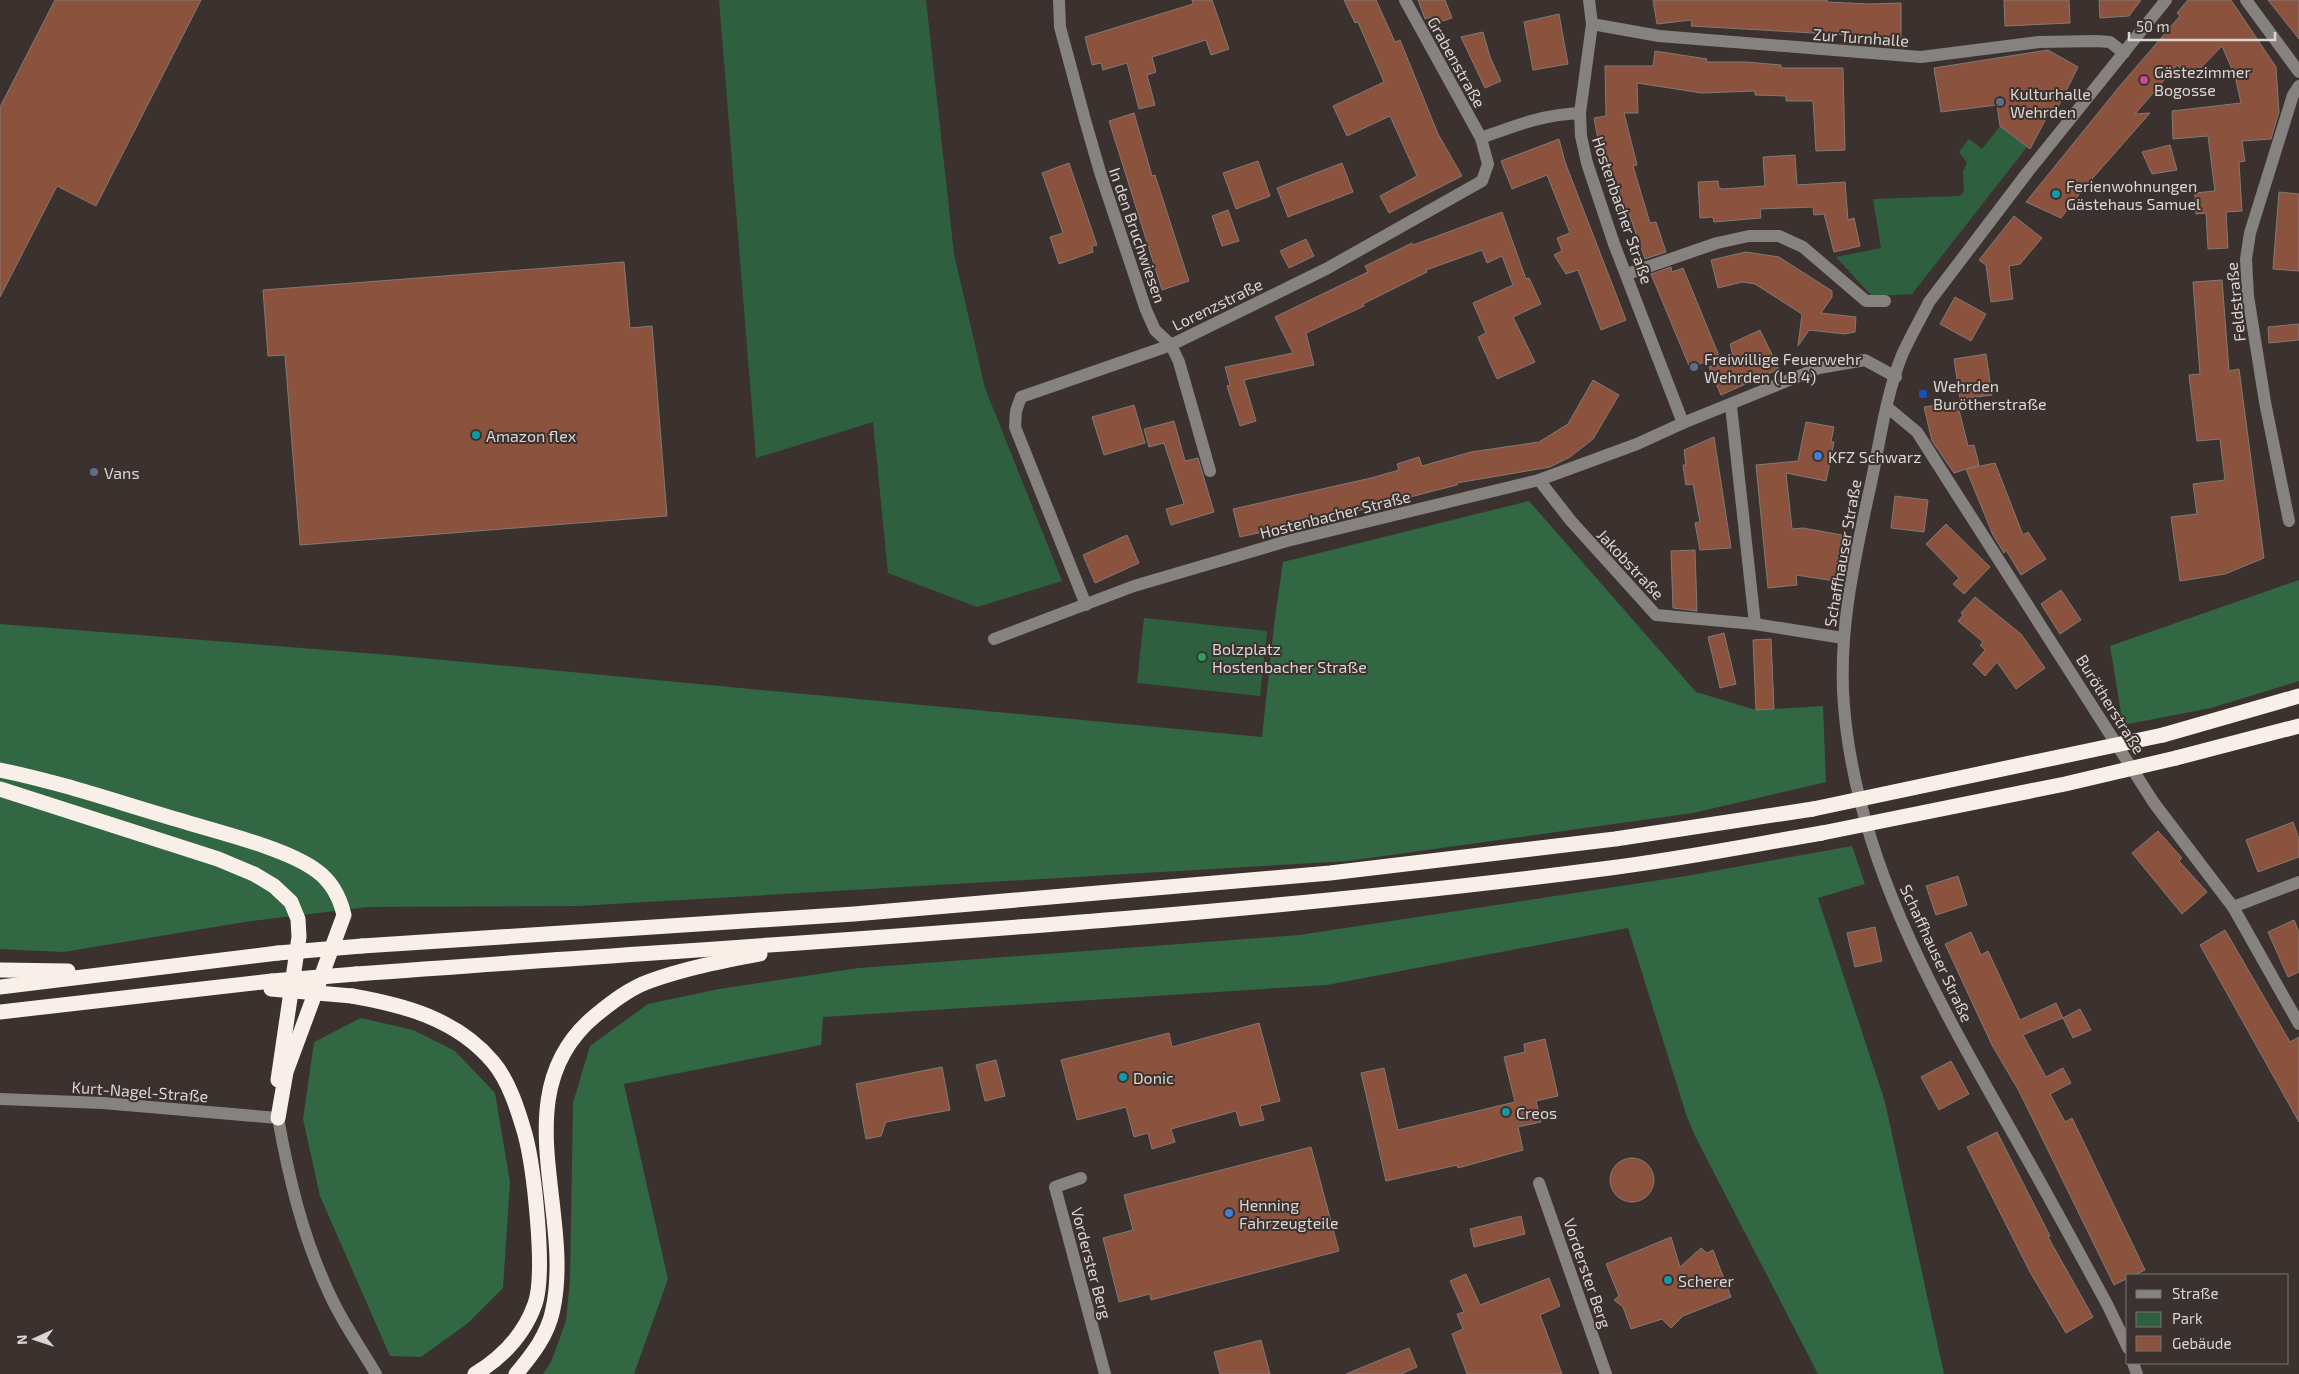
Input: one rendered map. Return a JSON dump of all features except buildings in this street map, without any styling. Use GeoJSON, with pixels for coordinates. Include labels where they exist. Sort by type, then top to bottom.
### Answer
{"type":"FeatureCollection","features":[{"type":"Feature","properties":{"kind":"highway"},"geometry":{"type":"LineString","coordinates":[[0,987],[278,954],[362,946],[854,914],[1330,873],[1596,841],[1813,809],[2163,735],[2299,696]]}},
{"type":"Feature","properties":{"kind":"highway"},"geometry":{"type":"LineString","coordinates":[[0,1012],[209,987],[271,985],[356,974],[826,941],[1330,900],[1615,867],[1822,833],[2065,784],[2299,726]]}},
{"type":"Feature","properties":{"kind":"highway"},"geometry":{"type":"LineString","coordinates":[[0,770],[207,829],[282,853],[317,871],[331,884],[341,902],[344,916],[286,1072],[278,1118]]}},
{"type":"Feature","properties":{"kind":"highway"},"geometry":{"type":"LineString","coordinates":[[0,789],[218,858],[274,886],[291,902],[298,919],[299,937],[278,1073],[278,1118]]}},
{"type":"Feature","properties":{"kind":"highway"},"geometry":{"type":"LineString","coordinates":[[516,1374],[538,1346],[553,1310],[557,1266],[552,1192],[545,1131],[549,1089],[564,1051],[594,1017],[615,1000],[648,982],[685,970],[826,941]]}},
{"type":"Feature","properties":{"kind":"highway"},"geometry":{"type":"LineString","coordinates":[[0,970],[145,970]]}},
{"type":"Feature","properties":{"kind":"highway"},"geometry":{"type":"LineString","coordinates":[[271,985],[393,1003],[433,1016],[464,1035],[493,1062],[512,1094],[525,1136],[534,1197],[540,1268],[536,1302],[520,1335],[496,1361],[475,1374]]}},
{"type":"Feature","properties":{"kind":"street","name":"In den Bruchwiesen"},"geometry":{"type":"LineString","coordinates":[[1059,0],[1060,27],[1103,181],[1154,330],[1171,345],[1179,362],[1210,471]]}},
{"type":"Feature","properties":{"kind":"street","name":"Grabenstraße"},"geometry":{"type":"LineString","coordinates":[[1405,0],[1480,138]]}},
{"type":"Feature","properties":{"kind":"street","name":"Hostenbacher Straße"},"geometry":{"type":"LineString","coordinates":[[1589,0],[1592,24],[1580,113],[1581,136],[1587,163],[1614,244],[1683,423]]}},
{"type":"Feature","properties":{"kind":"street","name":"Schaffhauser Straße"},"geometry":{"type":"LineString","coordinates":[[2126,1344],[2108,1306],[1958,1037],[1921,965],[1881,868],[1856,790],[1851,764],[1844,705],[1843,638],[1854,557],[1887,407],[1902,356],[1929,302],[2027,173],[2166,0]]}},
{"type":"Feature","properties":{"kind":"street"},"geometry":{"type":"LineString","coordinates":[[2246,0],[2299,72]]}},
{"type":"Feature","properties":{"kind":"street","name":"Zur Turnhalle"},"geometry":{"type":"LineString","coordinates":[[1592,24],[1659,36],[1784,48],[1921,57],[2039,42],[2096,40],[2110,42],[2124,53]]}},
{"type":"Feature","properties":{"kind":"street","name":"Feldstraße"},"geometry":{"type":"LineString","coordinates":[[2288,521],[2257,354],[2248,296],[2246,259],[2250,233],[2293,95],[2299,86]]}},
{"type":"Feature","properties":{"kind":"street"},"geometry":{"type":"LineString","coordinates":[[1480,138],[1529,120],[1550,115],[1580,113]]}},
{"type":"Feature","properties":{"kind":"street","name":"Lorenzstraße"},"geometry":{"type":"LineString","coordinates":[[1086,606],[1015,427],[1016,411],[1021,397],[1171,345],[1326,269],[1482,181],[1488,164],[1480,138]]}},
{"type":"Feature","properties":{"kind":"street"},"geometry":{"type":"LineString","coordinates":[[1627,274],[1717,243],[1749,236],[1779,236],[1808,251],[1866,301],[1885,301]]}},
{"type":"Feature","properties":{"kind":"street","name":"Hostenbacher Straße"},"geometry":{"type":"LineString","coordinates":[[994,639],[1086,606],[1134,586],[1287,541],[1538,480],[1637,444],[1683,423],[1731,406],[1820,368],[1865,360],[1896,377]]}},
{"type":"Feature","properties":{"kind":"street"},"geometry":{"type":"LineString","coordinates":[[1731,406],[1755,624]]}},
{"type":"Feature","properties":{"kind":"street","name":"Burötherstraße"},"geometry":{"type":"LineString","coordinates":[[1887,407],[1917,432],[2080,684],[2154,803],[2233,907],[2299,1024]]}},
{"type":"Feature","properties":{"kind":"street","name":"Jakobstraße"},"geometry":{"type":"LineString","coordinates":[[1538,480],[1571,522],[1656,615],[1755,624],[1843,638]]}},
{"type":"Feature","properties":{"kind":"street"},"geometry":{"type":"LineString","coordinates":[[2233,907],[2299,882]]}},
{"type":"Feature","properties":{"kind":"street","name":"Kurt-Nagel-Straße"},"geometry":{"type":"LineString","coordinates":[[0,1099],[103,1103],[278,1118]]}},
{"type":"Feature","properties":{"kind":"street"},"geometry":{"type":"LineString","coordinates":[[278,1118],[289,1180],[305,1232],[330,1295],[376,1374]]}},
{"type":"Feature","properties":{"kind":"street","name":"Vorderster Berg"},"geometry":{"type":"LineString","coordinates":[[1081,1178],[1054,1187],[1105,1374]]}},
{"type":"Feature","properties":{"kind":"street","name":"Vorderster Berg"},"geometry":{"type":"LineString","coordinates":[[1539,1183],[1606,1374]]}},
{"type":"Feature","properties":{"kind":"green space"},"geometry":{"type":"Polygon","coordinates":[[[719,0],[926,0],[954,254],[985,388],[1062,581],[977,607],[888,573],[873,422],[756,458],[719,0]]]}},
{"type":"Feature","properties":{"kind":"green space"},"geometry":{"type":"Polygon","coordinates":[[[2000,126],[2027,147],[1912,294],[1872,296],[1836,257],[1881,248],[1873,199],[1960,196],[1964,191],[1963,171],[1967,163],[1959,152],[1969,139],[1982,149],[2000,126]]]}},
{"type":"Feature","properties":{"kind":"green space"},"geometry":{"type":"Polygon","coordinates":[[[1529,501],[1696,692],[1756,710],[1823,706],[1826,782],[1693,813],[1348,861],[578,906],[368,907],[251,921],[63,952],[0,949],[0,624],[390,655],[1262,737],[1283,562],[1529,501]]]}},
{"type":"Feature","properties":{"kind":"green space"},"geometry":{"type":"Polygon","coordinates":[[[2299,580],[2299,681],[2211,708],[2123,725],[2110,646],[2299,580]]]}},
{"type":"Feature","properties":{"kind":"green space","name":"Bolzplatz Hostenbacher Straße"},"geometry":{"type":"Polygon","coordinates":[[[1144,618],[1267,631],[1260,696],[1137,683],[1144,618]]]}},
{"type":"Feature","properties":{"kind":"green space"},"geometry":{"type":"Polygon","coordinates":[[[1852,846],[1865,884],[1818,898],[1885,1102],[1944,1374],[1818,1374],[1695,1136],[1686,1114],[1628,928],[1327,985],[823,1017],[821,1045],[624,1084],[668,1279],[634,1374],[543,1374],[551,1362],[566,1321],[570,1280],[573,1103],[590,1046],[648,1004],[719,989],[859,968],[1299,935],[1686,876],[1852,846]]]}},
{"type":"Feature","properties":{"kind":"green space"},"geometry":{"type":"Polygon","coordinates":[[[361,1018],[413,1030],[455,1051],[495,1093],[510,1182],[503,1288],[468,1323],[421,1357],[390,1356],[320,1196],[303,1119],[314,1042],[361,1018]]]}},
{"type":"Feature","properties":{"kind":"place","name":"Gästezimmer Bogosse"},"geometry":{"type":"Point","coordinates":[2144,80]}},
{"type":"Feature","properties":{"kind":"place","name":"Kulturhalle Wehrden"},"geometry":{"type":"Point","coordinates":[2000,102]}},
{"type":"Feature","properties":{"kind":"place","name":"Ferienwohnungen Gästehaus Samuel"},"geometry":{"type":"Point","coordinates":[2056,194]}},
{"type":"Feature","properties":{"kind":"place","name":"Freiwillige Feuerwehr Wehrden (LB 4)"},"geometry":{"type":"Point","coordinates":[1694,367]}},
{"type":"Feature","properties":{"kind":"place","name":"Wehrden Burötherstraße"},"geometry":{"type":"Point","coordinates":[1923,394]}},
{"type":"Feature","properties":{"kind":"place","name":"Amazon flex"},"geometry":{"type":"Point","coordinates":[476,435]}},
{"type":"Feature","properties":{"kind":"place","name":"KFZ Schwarz"},"geometry":{"type":"Point","coordinates":[1818,456]}},
{"type":"Feature","properties":{"kind":"place","name":"Vans"},"geometry":{"type":"Point","coordinates":[94,472]}},
{"type":"Feature","properties":{"kind":"place","name":"Bolzplatz Hostenbacher Straße"},"geometry":{"type":"Point","coordinates":[1202,657]}},
{"type":"Feature","properties":{"kind":"place","name":"Donic"},"geometry":{"type":"Point","coordinates":[1123,1077]}},
{"type":"Feature","properties":{"kind":"place","name":"Creos"},"geometry":{"type":"Point","coordinates":[1506,1112]}},
{"type":"Feature","properties":{"kind":"place","name":"Henning Fahrzeugteile"},"geometry":{"type":"Point","coordinates":[1229,1213]}},
{"type":"Feature","properties":{"kind":"place","name":"Scherer"},"geometry":{"type":"Point","coordinates":[1668,1280]}}]}
